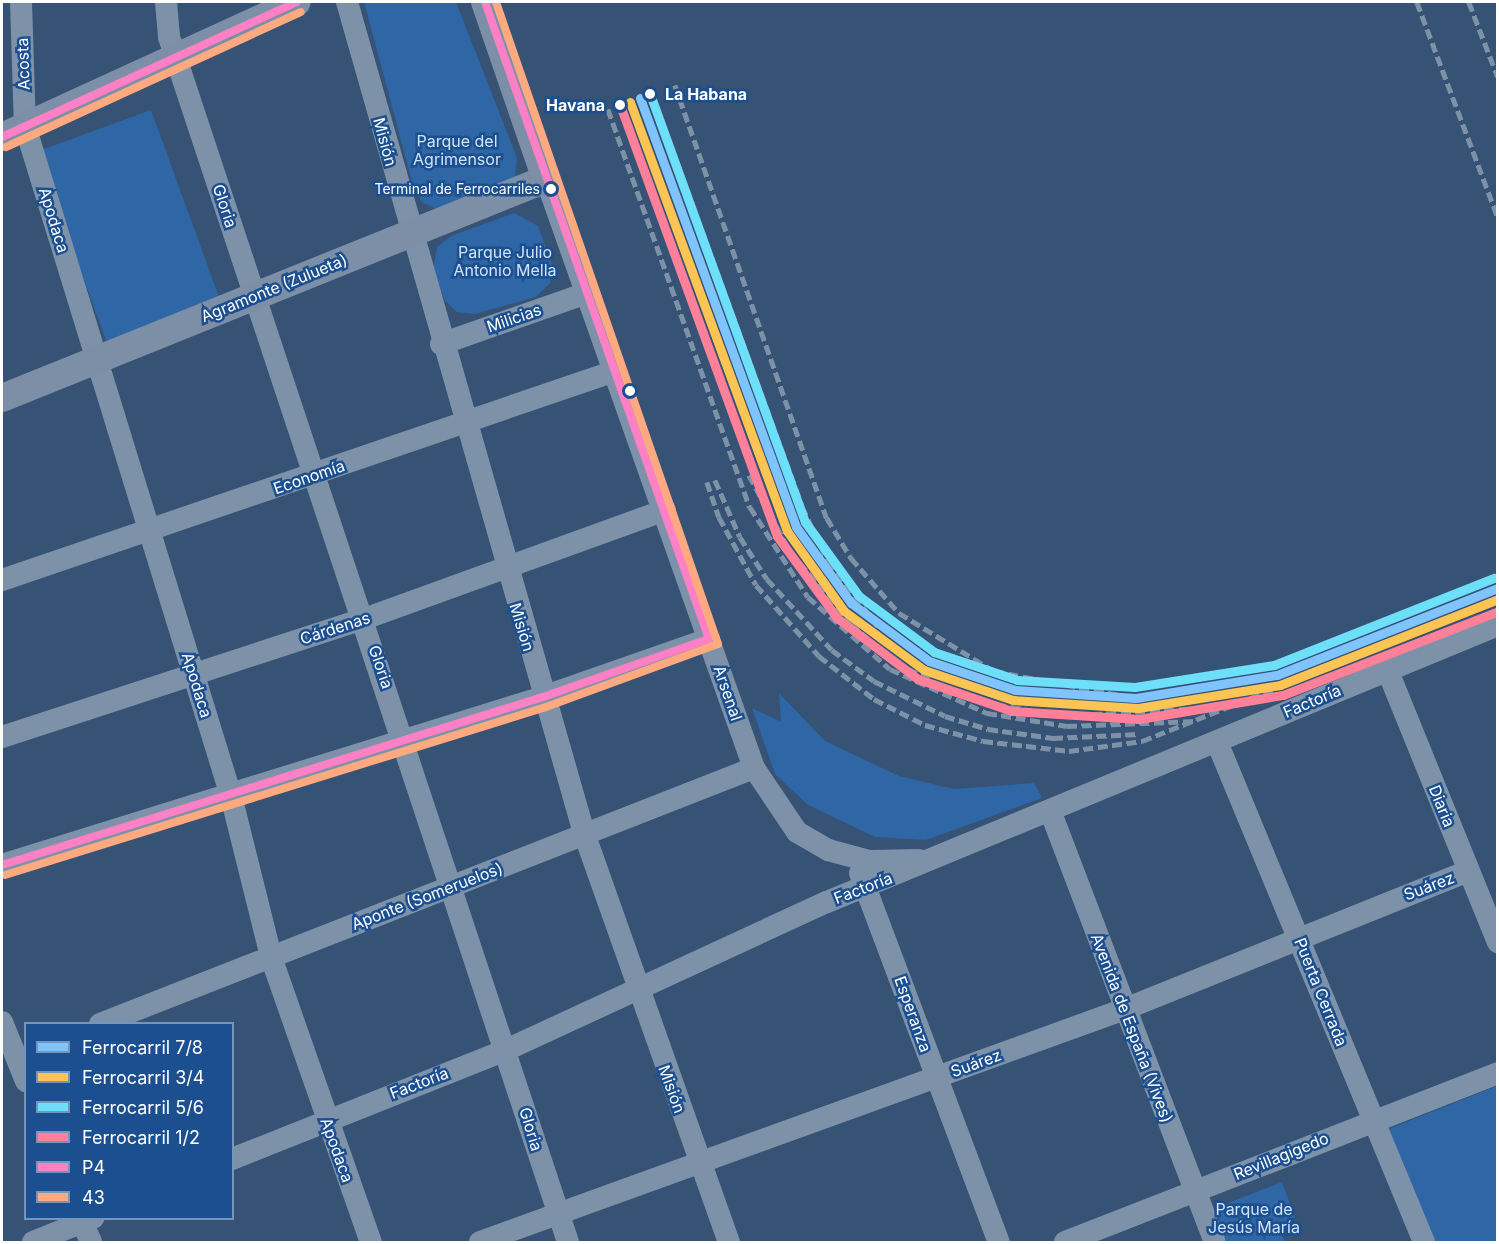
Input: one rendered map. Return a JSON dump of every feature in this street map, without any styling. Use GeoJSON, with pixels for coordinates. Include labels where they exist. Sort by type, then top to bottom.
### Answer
{"type":"FeatureCollection","features":[{"type":"Feature","properties":{"kind":"main road"},"geometry":{"type":"LineString","coordinates":[[13,131],[297,2]]}},
{"type":"Feature","properties":{"kind":"main road","name":"Arsenal"},"geometry":{"type":"LineString","coordinates":[[485,2],[546,179]]}},
{"type":"Feature","properties":{"kind":"main road","name":"Agramonte (Zulueta)"},"geometry":{"type":"LineString","coordinates":[[2,398],[546,179]]}},
{"type":"Feature","properties":{"kind":"street","name":"Acosta"},"geometry":{"type":"LineString","coordinates":[[13,131],[21,2]]}},
{"type":"Feature","properties":{"kind":"street","name":"Gloria"},"geometry":{"type":"LineString","coordinates":[[166,2],[177,58],[254,296],[406,740],[450,888],[506,1050],[568,1242]]}},
{"type":"Feature","properties":{"kind":"street","name":"Misión"},"geometry":{"type":"LineString","coordinates":[[347,2],[505,569],[584,833],[636,990],[729,1242]]}},
{"type":"Feature","properties":{"kind":"street","name":"Apodaca"},"geometry":{"type":"LineString","coordinates":[[13,131],[97,359],[231,796],[270,957],[371,1242]]}},
{"type":"Feature","properties":{"kind":"street","name":"Arsenal"},"geometry":{"type":"LineString","coordinates":[[546,179],[665,510],[754,768],[797,832],[853,858],[934,860]]}},
{"type":"Feature","properties":{"kind":"street","name":"Milicias"},"geometry":{"type":"LineString","coordinates":[[441,344],[587,293]]}},
{"type":"Feature","properties":{"kind":"street","name":"Economía"},"geometry":{"type":"LineString","coordinates":[[2,580],[314,476],[615,371]]}},
{"type":"Feature","properties":{"kind":"street","name":"Cárdenas"},"geometry":{"type":"LineString","coordinates":[[2,737],[364,619],[665,510]]}},
{"type":"Feature","properties":{"kind":"street","name":"Factoría"},"geometry":{"type":"LineString","coordinates":[[234,1158],[326,1119],[506,1050],[866,887],[1051,813],[1387,669],[1497,625]]}},
{"type":"Feature","properties":{"kind":"street"},"geometry":{"type":"LineString","coordinates":[[2,865],[231,796],[543,697],[709,639]]}},
{"type":"Feature","properties":{"kind":"street","name":"Diaria"},"geometry":{"type":"LineString","coordinates":[[1387,669],[1497,942]]}},
{"type":"Feature","properties":{"kind":"street","name":"Puerta Cerrada"},"geometry":{"type":"LineString","coordinates":[[1217,742],[1424,1242]]}},
{"type":"Feature","properties":{"kind":"street","name":"Aponte (Someruelos)"},"geometry":{"type":"LineString","coordinates":[[103,1022],[754,768]]}},
{"type":"Feature","properties":{"kind":"street","name":"Avenida de España (Vives)"},"geometry":{"type":"LineString","coordinates":[[1051,813],[1215,1242]]}},
{"type":"Feature","properties":{"kind":"street","name":"Esperanza"},"geometry":{"type":"LineString","coordinates":[[853,858],[866,887],[999,1242]]}},
{"type":"Feature","properties":{"kind":"street","name":"Suárez"},"geometry":{"type":"LineString","coordinates":[[480,1242],[1125,1009],[1299,937],[1468,871]]}},
{"type":"Feature","properties":{"kind":"street"},"geometry":{"type":"LineString","coordinates":[[2,1022],[24,1078]]}},
{"type":"Feature","properties":{"kind":"street","name":"Revillagigedo"},"geometry":{"type":"LineString","coordinates":[[1065,1242],[1373,1118],[1497,1073]]}},
{"type":"Feature","properties":{"kind":"street"},"geometry":{"type":"LineString","coordinates":[[33,1242],[86,1226]]}},
{"type":"Feature","properties":{"kind":"green space","name":"Parque del Agrimensor"},"geometry":{"type":"Polygon","coordinates":[[[364,2],[456,2],[517,158],[515,177],[438,209],[423,203],[414,189],[364,2]]]}},
{"type":"Feature","properties":{"kind":"green space"},"geometry":{"type":"Polygon","coordinates":[[[151,110],[220,301],[107,342],[37,151],[151,110]]]}},
{"type":"Feature","properties":{"kind":"green space","name":"Parque Julio Antonio Mella"},"geometry":{"type":"Polygon","coordinates":[[[514,213],[538,226],[552,264],[550,283],[536,297],[474,314],[457,312],[445,301],[433,271],[437,247],[451,236],[514,213]]]}},
{"type":"Feature","properties":{"kind":"green space"},"geometry":{"type":"Polygon","coordinates":[[[779,693],[825,741],[899,776],[954,789],[1034,783],[1042,798],[926,840],[875,837],[808,805],[775,774],[752,708],[781,722],[779,693]]]}},
{"type":"Feature","properties":{"kind":"green space"},"geometry":{"type":"Polygon","coordinates":[[[1497,1086],[1497,1242],[1434,1242],[1386,1130],[1497,1086]]]}},
{"type":"Feature","properties":{"kind":"green space","name":"Parque de Jesús María"},"geometry":{"type":"Polygon","coordinates":[[[1282,1182],[1296,1220],[1278,1227],[1285,1242],[1227,1242],[1215,1208],[1282,1182]]]}},
{"type":"Feature","properties":{"kind":"railway"},"geometry":{"type":"LineString","coordinates":[[1417,2],[1498,217]]}},
{"type":"Feature","properties":{"kind":"railway"},"geometry":{"type":"LineString","coordinates":[[1469,2],[1498,77]]}},
{"type":"Feature","properties":{"kind":"railway"},"geometry":{"type":"LineString","coordinates":[[675,85],[827,518],[851,558],[899,613],[994,671],[1136,698]]}},
{"type":"Feature","properties":{"kind":"railway"},"geometry":{"type":"LineString","coordinates":[[652,93],[802,506],[828,561],[881,630]]}},
{"type":"Feature","properties":{"kind":"railway"},"geometry":{"type":"LineString","coordinates":[[608,109],[750,507],[808,597],[890,669],[987,713],[1067,726],[1196,721]]}},
{"type":"Feature","properties":{"kind":"railway"},"geometry":{"type":"LineString","coordinates":[[749,475],[790,551],[851,624],[895,662],[948,689]]}},
{"type":"Feature","properties":{"kind":"railway"},"geometry":{"type":"LineString","coordinates":[[715,480],[740,537],[767,579],[832,650],[874,681],[945,716],[988,729],[1053,738],[1139,734]]}},
{"type":"Feature","properties":{"kind":"railway"},"geometry":{"type":"LineString","coordinates":[[707,482],[719,517],[756,585],[819,656],[874,699],[925,725],[983,741],[1069,751],[1142,741],[1498,600]]}},
{"type":"Feature","properties":{"kind":"railway"},"geometry":{"type":"LineString","coordinates":[[982,702],[1063,716],[1217,707]]}},
{"type":"Feature","properties":{"kind":"rail line","name":"5/6"},"geometry":{"type":"LineString","coordinates":[[650,94],[805,522],[859,596],[934,652],[1017,680],[1135,687],[1274,665],[1494,578]]}},
{"type":"Feature","properties":{"kind":"rail line","name":"7/8"},"geometry":{"type":"LineString","coordinates":[[640,98],[796,527],[851,603],[929,661],[1015,690],[1136,698],[1277,675],[1498,588]]}},
{"type":"Feature","properties":{"kind":"rail line","name":"3/4"},"geometry":{"type":"LineString","coordinates":[[630,102],[787,531],[844,611],[924,670],[1013,700],[1138,708],[1280,685],[1498,599]]}},
{"type":"Feature","properties":{"kind":"rail line","name":"1/2"},"geometry":{"type":"LineString","coordinates":[[620,105],[777,536],[837,618],[918,679],[1012,711],[1139,719],[1283,695],[1498,611]]}},
{"type":"Feature","properties":{"kind":"transit line","name":"P4"},"geometry":{"type":"LineString","coordinates":[[2,137],[297,2]]}},
{"type":"Feature","properties":{"kind":"transit line","name":"P4"},"geometry":{"type":"LineString","coordinates":[[485,2],[709,639]]}},
{"type":"Feature","properties":{"kind":"transit line","name":"43"},"geometry":{"type":"LineString","coordinates":[[5,875],[546,707],[718,644],[496,2]]}},
{"type":"Feature","properties":{"kind":"transit line","name":"43"},"geometry":{"type":"LineString","coordinates":[[6,147],[301,12]]}},
{"type":"Feature","properties":{"kind":"transit line","name":"P4"},"geometry":{"type":"LineString","coordinates":[[2,865],[543,697],[709,639]]}},
{"type":"Feature","properties":{"kind":"place","name":"La Habana"},"geometry":{"type":"Point","coordinates":[650,94]}},
{"type":"Feature","properties":{"kind":"place","name":"Havana"},"geometry":{"type":"Point","coordinates":[620,105]}},
{"type":"Feature","properties":{"kind":"place","name":"Terminal de Ferrocarriles"},"geometry":{"type":"Point","coordinates":[551,189]}}]}
